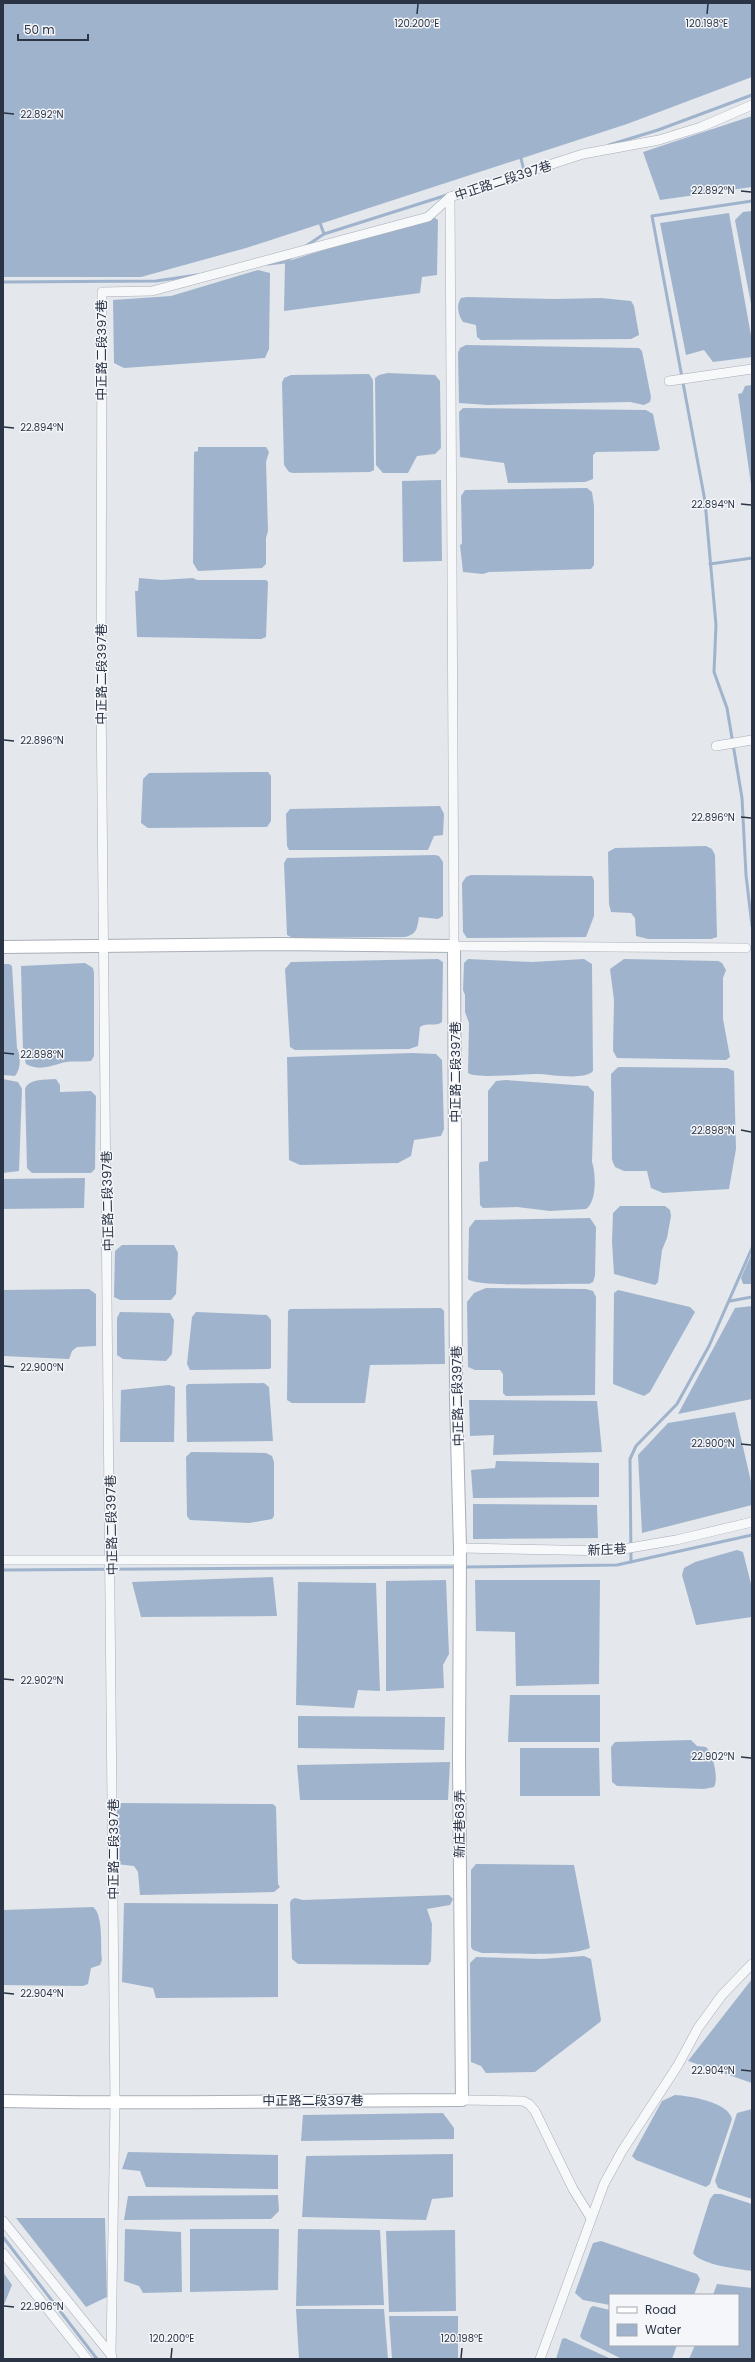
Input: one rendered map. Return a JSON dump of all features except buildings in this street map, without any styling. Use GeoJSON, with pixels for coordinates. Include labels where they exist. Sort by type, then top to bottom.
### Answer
{"type":"FeatureCollection","features":[{"type":"Feature","properties":{"kind":"street","name":"中正路二段397巷"},"geometry":{"type":"LineString","coordinates":[[112,2357],[115,2104],[111,1559],[101,695],[102,292],[152,291],[420,219],[428,216],[450,197],[583,154],[659,140],[701,127],[752,105]]}},
{"type":"Feature","properties":{"kind":"street"},"geometry":{"type":"LineString","coordinates":[[450,197],[454,946]]}},
{"type":"Feature","properties":{"kind":"street"},"geometry":{"type":"LineString","coordinates":[[669,381],[752,369]]}},
{"type":"Feature","properties":{"kind":"street"},"geometry":{"type":"LineString","coordinates":[[716,746],[752,740]]}},
{"type":"Feature","properties":{"kind":"street"},"geometry":{"type":"LineString","coordinates":[[3,947],[280,944],[746,948]]}},
{"type":"Feature","properties":{"kind":"street","name":"中正路二段397巷"},"geometry":{"type":"LineString","coordinates":[[454,946],[456,1399],[460,1554]]}},
{"type":"Feature","properties":{"kind":"street","name":"新庄巷"},"geometry":{"type":"LineString","coordinates":[[3,1560],[612,1551],[676,1540],[752,1522]]}},
{"type":"Feature","properties":{"kind":"street","name":"新庄巷63弄"},"geometry":{"type":"LineString","coordinates":[[460,1554],[459,1759],[462,2100]]}},
{"type":"Feature","properties":{"kind":"street"},"geometry":{"type":"LineString","coordinates":[[540,2359],[604,2184],[622,2151],[678,2065],[698,2028],[722,1995],[752,1964]]}},
{"type":"Feature","properties":{"kind":"street","name":"中正路二段397巷"},"geometry":{"type":"LineString","coordinates":[[3,2101],[115,2104],[273,2100],[462,2100]]}},
{"type":"Feature","properties":{"kind":"street"},"geometry":{"type":"LineString","coordinates":[[462,2100],[523,2101],[529,2104],[535,2111],[573,2189],[591,2218]]}},
{"type":"Feature","properties":{"kind":"street"},"geometry":{"type":"LineString","coordinates":[[3,2221],[112,2357]]}},
{"type":"Feature","properties":{"kind":"street"},"geometry":{"type":"LineString","coordinates":[[3,2253],[87,2359]]}},
{"type":"Feature","properties":{"kind":"water"},"geometry":{"type":"Polygon","coordinates":[[[3,3],[752,3],[752,77],[627,124],[246,248],[141,277],[3,277],[3,3]]]}},
{"type":"Feature","properties":{"kind":"water"},"geometry":{"type":"Polygon","coordinates":[[[752,116],[752,187],[660,200],[643,152],[752,116]]]}},
{"type":"Feature","properties":{"kind":"water"},"geometry":{"type":"Polygon","coordinates":[[[752,211],[752,309],[735,220],[743,212],[752,211]]]}},
{"type":"Feature","properties":{"kind":"water"},"geometry":{"type":"Polygon","coordinates":[[[729,213],[752,341],[752,357],[713,362],[704,350],[686,355],[660,223],[729,213]]]}},
{"type":"Feature","properties":{"kind":"water"},"geometry":{"type":"Polygon","coordinates":[[[432,216],[438,220],[437,275],[422,277],[420,293],[284,311],[285,262],[432,216]]]}},
{"type":"Feature","properties":{"kind":"water"},"geometry":{"type":"Polygon","coordinates":[[[258,270],[270,273],[269,349],[265,358],[124,368],[114,363],[113,300],[171,296],[258,270]]]}},
{"type":"Feature","properties":{"kind":"water"},"geometry":{"type":"Polygon","coordinates":[[[461,298],[554,299],[601,298],[631,301],[634,306],[639,335],[631,339],[481,340],[477,337],[476,325],[463,322],[459,313],[459,301],[461,298]]]}},
{"type":"Feature","properties":{"kind":"water"},"geometry":{"type":"Polygon","coordinates":[[[466,345],[639,348],[642,351],[651,397],[650,402],[644,405],[630,402],[488,405],[459,403],[458,353],[460,348],[466,345]]]}},
{"type":"Feature","properties":{"kind":"water"},"geometry":{"type":"Polygon","coordinates":[[[388,373],[435,375],[440,381],[441,448],[435,454],[417,456],[408,473],[383,473],[376,465],[375,378],[379,375],[388,373]]]}},
{"type":"Feature","properties":{"kind":"water"},"geometry":{"type":"Polygon","coordinates":[[[369,374],[373,380],[374,470],[370,472],[289,472],[284,465],[282,383],[284,378],[291,375],[369,374]]]}},
{"type":"Feature","properties":{"kind":"water"},"geometry":{"type":"Polygon","coordinates":[[[752,385],[752,491],[738,394],[742,393],[745,386],[752,385]]]}},
{"type":"Feature","properties":{"kind":"water"},"geometry":{"type":"Polygon","coordinates":[[[463,408],[646,410],[653,414],[660,449],[657,451],[596,452],[593,455],[593,479],[585,482],[508,483],[504,463],[460,457],[459,412],[463,408]]]}},
{"type":"Feature","properties":{"kind":"water"},"geometry":{"type":"Polygon","coordinates":[[[198,447],[266,447],[269,452],[266,462],[268,531],[266,538],[266,564],[262,568],[198,571],[193,563],[194,452],[198,451],[198,447]]]}},
{"type":"Feature","properties":{"kind":"water"},"geometry":{"type":"Polygon","coordinates":[[[441,480],[442,561],[403,562],[402,481],[441,480]]]}},
{"type":"Feature","properties":{"kind":"water"},"geometry":{"type":"Polygon","coordinates":[[[587,488],[592,492],[594,506],[594,565],[591,569],[489,572],[483,574],[463,572],[460,545],[462,544],[461,496],[465,490],[587,488]]]}},
{"type":"Feature","properties":{"kind":"water"},"geometry":{"type":"Polygon","coordinates":[[[139,578],[162,580],[193,578],[197,580],[266,580],[268,582],[266,637],[261,639],[137,637],[135,591],[138,591],[139,578]]]}},
{"type":"Feature","properties":{"kind":"water"},"geometry":{"type":"Polygon","coordinates":[[[268,772],[271,776],[271,821],[267,827],[148,828],[141,823],[143,779],[149,773],[268,772]]]}},
{"type":"Feature","properties":{"kind":"water"},"geometry":{"type":"Polygon","coordinates":[[[440,806],[444,814],[443,835],[434,836],[428,850],[289,850],[287,846],[286,814],[290,809],[440,806]]]}},
{"type":"Feature","properties":{"kind":"water"},"geometry":{"type":"Polygon","coordinates":[[[706,846],[712,849],[715,855],[717,937],[711,939],[648,939],[636,936],[635,918],[631,913],[611,912],[609,904],[608,852],[615,848],[706,846]]]}},
{"type":"Feature","properties":{"kind":"water"},"geometry":{"type":"Polygon","coordinates":[[[439,856],[443,862],[443,916],[438,919],[419,917],[417,928],[414,933],[405,937],[293,938],[287,935],[284,863],[287,858],[439,856]]]}},
{"type":"Feature","properties":{"kind":"water"},"geometry":{"type":"Polygon","coordinates":[[[471,875],[592,876],[594,880],[594,916],[586,937],[467,938],[463,932],[462,883],[466,877],[471,875]]]}},
{"type":"Feature","properties":{"kind":"water"},"geometry":{"type":"Polygon","coordinates":[[[438,959],[443,962],[442,1022],[420,1027],[418,1046],[409,1049],[295,1050],[290,1047],[285,969],[291,962],[438,959]]]}},
{"type":"Feature","properties":{"kind":"water"},"geometry":{"type":"Polygon","coordinates":[[[468,959],[532,962],[584,959],[592,964],[593,1071],[582,1076],[536,1074],[481,1076],[468,1073],[469,1023],[465,1012],[465,995],[463,990],[464,963],[468,959]]]}},
{"type":"Feature","properties":{"kind":"water"},"geometry":{"type":"Polygon","coordinates":[[[624,959],[718,961],[722,963],[726,970],[723,978],[723,1019],[730,1057],[726,1060],[617,1058],[613,1051],[614,1000],[610,969],[624,959]]]}},
{"type":"Feature","properties":{"kind":"water"},"geometry":{"type":"Polygon","coordinates":[[[85,963],[93,968],[94,973],[94,1056],[91,1061],[66,1062],[41,1068],[26,1064],[23,1052],[21,966],[85,963]]]}},
{"type":"Feature","properties":{"kind":"water"},"geometry":{"type":"Polygon","coordinates":[[[3,964],[9,964],[12,966],[17,1048],[20,1059],[15,1076],[3,1075],[3,964]]]}},
{"type":"Feature","properties":{"kind":"water"},"geometry":{"type":"Polygon","coordinates":[[[413,1053],[436,1054],[442,1060],[444,1129],[441,1136],[414,1140],[411,1156],[398,1163],[300,1165],[289,1160],[287,1057],[413,1053]]]}},
{"type":"Feature","properties":{"kind":"water"},"geometry":{"type":"Polygon","coordinates":[[[618,1067],[727,1068],[734,1071],[736,1149],[729,1189],[663,1193],[651,1188],[647,1171],[624,1171],[615,1167],[612,1160],[611,1074],[618,1067]]]}},
{"type":"Feature","properties":{"kind":"water"},"geometry":{"type":"Polygon","coordinates":[[[3,1079],[18,1082],[22,1089],[19,1171],[3,1173],[3,1079]]]}},
{"type":"Feature","properties":{"kind":"water"},"geometry":{"type":"Polygon","coordinates":[[[56,1079],[60,1085],[60,1092],[91,1091],[96,1096],[95,1169],[91,1173],[32,1173],[27,1168],[25,1089],[27,1085],[34,1081],[56,1079]]]}},
{"type":"Feature","properties":{"kind":"water"},"geometry":{"type":"Polygon","coordinates":[[[506,1080],[588,1086],[594,1092],[592,1162],[595,1187],[590,1205],[586,1209],[550,1211],[517,1207],[483,1208],[480,1205],[479,1164],[480,1162],[488,1161],[488,1091],[496,1081],[506,1080]]]}},
{"type":"Feature","properties":{"kind":"water"},"geometry":{"type":"Polygon","coordinates":[[[85,1178],[84,1208],[3,1209],[3,1179],[85,1178]]]}},
{"type":"Feature","properties":{"kind":"water"},"geometry":{"type":"Polygon","coordinates":[[[620,1206],[665,1206],[670,1210],[671,1216],[667,1238],[662,1250],[658,1282],[655,1285],[614,1274],[612,1242],[613,1213],[620,1206]]]}},
{"type":"Feature","properties":{"kind":"water"},"geometry":{"type":"Polygon","coordinates":[[[590,1218],[596,1227],[595,1276],[593,1282],[589,1284],[505,1284],[475,1282],[468,1279],[469,1228],[475,1220],[590,1218]]]}},
{"type":"Feature","properties":{"kind":"water"},"geometry":{"type":"Polygon","coordinates":[[[122,1245],[174,1245],[178,1253],[176,1294],[171,1300],[120,1300],[114,1297],[115,1251],[122,1245]]]}},
{"type":"Feature","properties":{"kind":"water"},"geometry":{"type":"Polygon","coordinates":[[[752,1253],[752,1284],[743,1284],[741,1278],[752,1253]]]}},
{"type":"Feature","properties":{"kind":"water"},"geometry":{"type":"Polygon","coordinates":[[[486,1288],[586,1289],[593,1291],[596,1297],[595,1395],[506,1396],[503,1393],[503,1374],[500,1370],[475,1370],[468,1367],[467,1302],[474,1293],[486,1288]]]}},
{"type":"Feature","properties":{"kind":"water"},"geometry":{"type":"Polygon","coordinates":[[[89,1289],[96,1294],[96,1346],[77,1347],[72,1351],[69,1359],[3,1356],[3,1290],[89,1289]]]}},
{"type":"Feature","properties":{"kind":"water"},"geometry":{"type":"Polygon","coordinates":[[[618,1290],[690,1307],[695,1312],[650,1392],[644,1396],[613,1384],[614,1293],[618,1290]]]}},
{"type":"Feature","properties":{"kind":"water"},"geometry":{"type":"Polygon","coordinates":[[[752,1306],[752,1399],[678,1414],[735,1308],[752,1306]]]}},
{"type":"Feature","properties":{"kind":"water"},"geometry":{"type":"Polygon","coordinates":[[[441,1308],[444,1311],[445,1364],[370,1365],[365,1403],[292,1403],[287,1400],[288,1311],[290,1309],[441,1308]]]}},
{"type":"Feature","properties":{"kind":"water"},"geometry":{"type":"Polygon","coordinates":[[[120,1312],[170,1313],[174,1320],[172,1354],[166,1361],[123,1359],[117,1355],[117,1318],[120,1312]]]}},
{"type":"Feature","properties":{"kind":"water"},"geometry":{"type":"Polygon","coordinates":[[[196,1312],[267,1315],[271,1320],[271,1368],[190,1370],[187,1364],[192,1317],[196,1312]]]}},
{"type":"Feature","properties":{"kind":"water"},"geometry":{"type":"Polygon","coordinates":[[[264,1383],[269,1387],[273,1441],[187,1442],[186,1386],[188,1384],[264,1383]]]}},
{"type":"Feature","properties":{"kind":"water"},"geometry":{"type":"Polygon","coordinates":[[[169,1385],[175,1387],[174,1442],[120,1442],[121,1390],[169,1385]]]}},
{"type":"Feature","properties":{"kind":"water"},"geometry":{"type":"Polygon","coordinates":[[[469,1400],[597,1401],[602,1452],[493,1455],[494,1435],[470,1436],[469,1400]]]}},
{"type":"Feature","properties":{"kind":"water"},"geometry":{"type":"Polygon","coordinates":[[[735,1412],[752,1486],[752,1505],[642,1533],[638,1455],[668,1423],[735,1412]]]}},
{"type":"Feature","properties":{"kind":"water"},"geometry":{"type":"Polygon","coordinates":[[[191,1452],[266,1453],[272,1456],[274,1462],[274,1516],[272,1519],[249,1523],[190,1520],[187,1516],[186,1457],[191,1452]]]}},
{"type":"Feature","properties":{"kind":"water"},"geometry":{"type":"Polygon","coordinates":[[[496,1461],[599,1463],[599,1497],[473,1498],[471,1470],[495,1468],[496,1461]]]}},
{"type":"Feature","properties":{"kind":"water"},"geometry":{"type":"Polygon","coordinates":[[[473,1504],[597,1505],[598,1538],[473,1539],[473,1504]]]}},
{"type":"Feature","properties":{"kind":"water"},"geometry":{"type":"Polygon","coordinates":[[[737,1550],[743,1552],[752,1588],[752,1617],[696,1625],[682,1575],[684,1568],[695,1562],[737,1550]]]}},
{"type":"Feature","properties":{"kind":"water"},"geometry":{"type":"Polygon","coordinates":[[[273,1577],[277,1616],[141,1617],[132,1582],[273,1577]]]}},
{"type":"Feature","properties":{"kind":"water"},"geometry":{"type":"Polygon","coordinates":[[[446,1580],[449,1654],[443,1665],[444,1688],[386,1691],[386,1581],[446,1580]]]}},
{"type":"Feature","properties":{"kind":"water"},"geometry":{"type":"Polygon","coordinates":[[[475,1580],[600,1580],[599,1684],[516,1686],[515,1632],[476,1631],[475,1580]]]}},
{"type":"Feature","properties":{"kind":"water"},"geometry":{"type":"Polygon","coordinates":[[[298,1582],[376,1583],[380,1691],[358,1690],[354,1708],[296,1705],[298,1582]]]}},
{"type":"Feature","properties":{"kind":"water"},"geometry":{"type":"Polygon","coordinates":[[[510,1695],[600,1695],[600,1742],[508,1742],[510,1695]]]}},
{"type":"Feature","properties":{"kind":"water"},"geometry":{"type":"Polygon","coordinates":[[[298,1716],[445,1717],[444,1750],[298,1748],[298,1716]]]}},
{"type":"Feature","properties":{"kind":"water"},"geometry":{"type":"Polygon","coordinates":[[[691,1740],[697,1746],[706,1747],[709,1750],[716,1772],[714,1787],[704,1789],[617,1786],[612,1782],[611,1747],[615,1742],[691,1740]]]}},
{"type":"Feature","properties":{"kind":"water"},"geometry":{"type":"Polygon","coordinates":[[[520,1748],[599,1748],[600,1796],[520,1796],[520,1748]]]}},
{"type":"Feature","properties":{"kind":"water"},"geometry":{"type":"Polygon","coordinates":[[[450,1762],[448,1800],[300,1800],[297,1765],[450,1762]]]}},
{"type":"Feature","properties":{"kind":"water"},"geometry":{"type":"Polygon","coordinates":[[[121,1803],[273,1804],[276,1807],[278,1884],[280,1887],[274,1892],[140,1895],[138,1872],[134,1866],[116,1864],[116,1809],[121,1803]]]}},
{"type":"Feature","properties":{"kind":"water"},"geometry":{"type":"Polygon","coordinates":[[[476,1864],[574,1865],[590,1948],[581,1951],[554,1954],[482,1953],[473,1950],[471,1947],[471,1870],[476,1864]]]}},
{"type":"Feature","properties":{"kind":"water"},"geometry":{"type":"Polygon","coordinates":[[[449,1895],[453,1899],[450,1905],[427,1909],[432,1924],[431,1961],[428,1965],[298,1964],[292,1959],[290,1903],[291,1900],[295,1898],[303,1900],[449,1895]]]}},
{"type":"Feature","properties":{"kind":"water"},"geometry":{"type":"Polygon","coordinates":[[[124,1903],[278,1904],[278,1997],[156,1998],[153,1988],[122,1982],[124,1903]]]}},
{"type":"Feature","properties":{"kind":"water"},"geometry":{"type":"Polygon","coordinates":[[[93,1907],[99,1917],[102,1960],[100,1965],[91,1968],[88,1984],[83,1986],[3,1985],[3,1910],[93,1907]]]}},
{"type":"Feature","properties":{"kind":"water"},"geometry":{"type":"Polygon","coordinates":[[[584,1956],[591,1959],[601,2020],[600,2022],[535,2072],[486,2073],[481,2066],[471,2062],[470,1963],[476,1957],[541,1959],[584,1956]]]}},
{"type":"Feature","properties":{"kind":"water"},"geometry":{"type":"Polygon","coordinates":[[[752,1979],[752,2083],[688,2061],[752,1979]]]}},
{"type":"Feature","properties":{"kind":"water"},"geometry":{"type":"Polygon","coordinates":[[[675,2095],[690,2097],[716,2104],[724,2108],[732,2119],[710,2184],[706,2187],[636,2160],[632,2156],[662,2101],[675,2095]]]}},
{"type":"Feature","properties":{"kind":"water"},"geometry":{"type":"Polygon","coordinates":[[[752,2109],[752,2199],[718,2188],[715,2181],[737,2113],[752,2109]]]}},
{"type":"Feature","properties":{"kind":"water"},"geometry":{"type":"Polygon","coordinates":[[[443,2113],[454,2128],[454,2139],[301,2141],[303,2115],[443,2113]]]}},
{"type":"Feature","properties":{"kind":"water"},"geometry":{"type":"Polygon","coordinates":[[[128,2152],[278,2155],[278,2189],[146,2187],[140,2171],[122,2169],[128,2152]]]}},
{"type":"Feature","properties":{"kind":"water"},"geometry":{"type":"Polygon","coordinates":[[[453,2154],[453,2197],[432,2199],[426,2220],[302,2217],[306,2156],[453,2154]]]}},
{"type":"Feature","properties":{"kind":"water"},"geometry":{"type":"Polygon","coordinates":[[[714,2194],[721,2194],[752,2204],[752,2271],[729,2268],[704,2261],[693,2253],[710,2199],[714,2194]]]}},
{"type":"Feature","properties":{"kind":"water"},"geometry":{"type":"Polygon","coordinates":[[[278,2195],[279,2211],[271,2219],[124,2220],[128,2196],[278,2195]]]}},
{"type":"Feature","properties":{"kind":"water"},"geometry":{"type":"Polygon","coordinates":[[[16,2218],[105,2218],[107,2297],[86,2307],[16,2218]]]}},
{"type":"Feature","properties":{"kind":"water"},"geometry":{"type":"Polygon","coordinates":[[[125,2229],[181,2232],[182,2292],[143,2293],[139,2286],[124,2281],[125,2229]]]}},
{"type":"Feature","properties":{"kind":"water"},"geometry":{"type":"Polygon","coordinates":[[[190,2229],[279,2229],[278,2290],[190,2292],[190,2229]]]}},
{"type":"Feature","properties":{"kind":"water"},"geometry":{"type":"Polygon","coordinates":[[[298,2229],[380,2230],[384,2305],[296,2306],[298,2229]]]}},
{"type":"Feature","properties":{"kind":"water"},"geometry":{"type":"Polygon","coordinates":[[[455,2230],[456,2311],[389,2312],[386,2231],[455,2230]]]}},
{"type":"Feature","properties":{"kind":"water"},"geometry":{"type":"Polygon","coordinates":[[[601,2241],[697,2274],[700,2279],[694,2294],[609,2294],[609,2305],[583,2300],[575,2293],[593,2243],[601,2241]]]}},
{"type":"Feature","properties":{"kind":"water"},"geometry":{"type":"Polygon","coordinates":[[[3,2272],[12,2285],[3,2307],[3,2272]]]}},
{"type":"Feature","properties":{"kind":"water"},"geometry":{"type":"Polygon","coordinates":[[[717,2284],[752,2288],[752,2359],[689,2359],[695,2346],[739,2346],[739,2294],[713,2294],[717,2284]]]}},
{"type":"Feature","properties":{"kind":"water"},"geometry":{"type":"Polygon","coordinates":[[[593,2306],[609,2310],[609,2346],[677,2346],[672,2359],[622,2359],[582,2339],[580,2336],[590,2308],[593,2306]]]}},
{"type":"Feature","properties":{"kind":"water"},"geometry":{"type":"Polygon","coordinates":[[[296,2309],[384,2309],[388,2359],[299,2359],[296,2309]]]}},
{"type":"Feature","properties":{"kind":"water"},"geometry":{"type":"Polygon","coordinates":[[[389,2316],[458,2316],[458,2359],[392,2359],[389,2316]]]}},
{"type":"Feature","properties":{"kind":"water"},"geometry":{"type":"Polygon","coordinates":[[[565,2338],[611,2359],[556,2359],[562,2339],[565,2338]]]}},
{"type":"Feature","properties":{"kind":"waterway"},"geometry":{"type":"LineString","coordinates":[[609,145],[658,130],[752,95]]}},
{"type":"Feature","properties":{"kind":"waterway"},"geometry":{"type":"LineString","coordinates":[[520,154],[524,171]]}},
{"type":"Feature","properties":{"kind":"waterway"},"geometry":{"type":"LineString","coordinates":[[306,246],[324,234],[447,195]]}},
{"type":"Feature","properties":{"kind":"waterway"},"geometry":{"type":"LineString","coordinates":[[752,201],[652,216],[705,501],[716,625],[714,672],[727,708],[742,798],[746,875],[752,926]]}},
{"type":"Feature","properties":{"kind":"waterway"},"geometry":{"type":"LineString","coordinates":[[319,220],[324,234]]}},
{"type":"Feature","properties":{"kind":"waterway"},"geometry":{"type":"LineString","coordinates":[[268,264],[285,262],[292,257]]}},
{"type":"Feature","properties":{"kind":"waterway"},"geometry":{"type":"LineString","coordinates":[[3,282],[156,281],[197,275]]}},
{"type":"Feature","properties":{"kind":"waterway"},"geometry":{"type":"LineString","coordinates":[[710,564],[752,558]]}},
{"type":"Feature","properties":{"kind":"waterway"},"geometry":{"type":"LineString","coordinates":[[631,1562],[630,1459],[636,1446],[677,1404],[709,1346],[752,1248]]}},
{"type":"Feature","properties":{"kind":"waterway"},"geometry":{"type":"LineString","coordinates":[[730,1301],[752,1297]]}},
{"type":"Feature","properties":{"kind":"waterway"},"geometry":{"type":"LineString","coordinates":[[463,1567],[617,1565],[752,1535]]}},
{"type":"Feature","properties":{"kind":"waterway"},"geometry":{"type":"LineString","coordinates":[[3,1570],[457,1567]]}},
{"type":"Feature","properties":{"kind":"waterway"},"geometry":{"type":"LineString","coordinates":[[3,2237],[97,2359]]}}]}
